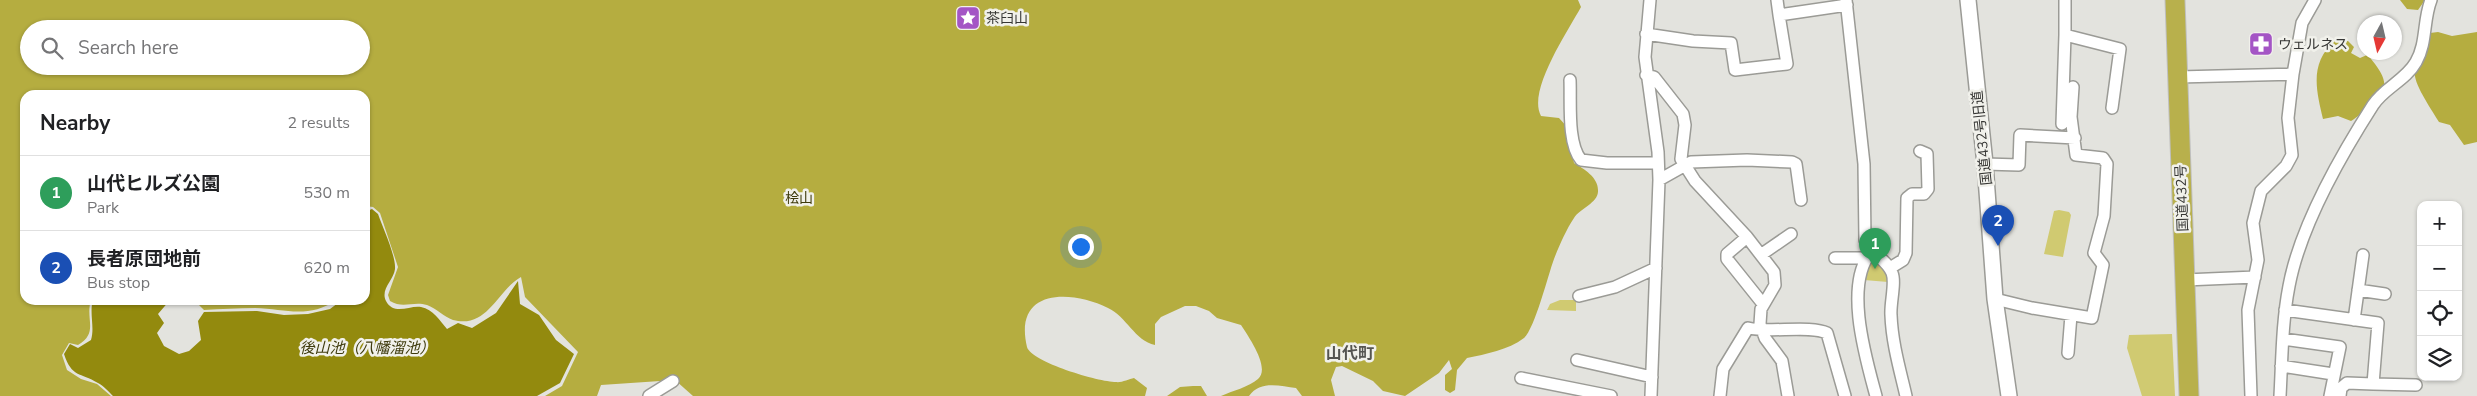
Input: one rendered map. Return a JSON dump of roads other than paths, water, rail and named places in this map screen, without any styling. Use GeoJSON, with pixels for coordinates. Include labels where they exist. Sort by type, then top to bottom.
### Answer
{"type":"FeatureCollection","features":[{"type":"Feature","properties":{"kind":"highway","name":"国道432号"},"geometry":{"type":"LineString","coordinates":[[2175,0],[2189,396]]}},
{"type":"Feature","properties":{"kind":"street"},"geometry":{"type":"LineString","coordinates":[[1650,0],[1646,34],[1646,75],[1659,180],[1651,396]]}},
{"type":"Feature","properties":{"kind":"street"},"geometry":{"type":"LineString","coordinates":[[1646,34],[1694,41],[1731,42],[1736,70],[1787,64],[1777,0]]}},
{"type":"Feature","properties":{"kind":"street","name":"国道432号旧道"},"geometry":{"type":"LineString","coordinates":[[1968,0],[1985,164],[1995,299],[2009,396]]}},
{"type":"Feature","properties":{"kind":"street"},"geometry":{"type":"LineString","coordinates":[[2062,124],[2065,0]]}},
{"type":"Feature","properties":{"kind":"street"},"geometry":{"type":"LineString","coordinates":[[2251,396],[2248,310],[2258,253],[2253,223],[2261,191],[2286,166],[2292,154],[2288,118],[2293,74],[2300,30],[2315,0]]}},
{"type":"Feature","properties":{"kind":"street"},"geometry":{"type":"LineString","coordinates":[[2280,396],[2285,310],[2293,269],[2337,164],[2375,102],[2408,73],[2416,63],[2422,50],[2426,10],[2431,0]]}},
{"type":"Feature","properties":{"kind":"street"},"geometry":{"type":"LineString","coordinates":[[1779,15],[1847,3],[1864,164],[1865,240],[1869,255],[1861,267],[1858,322],[1876,396]]}},
{"type":"Feature","properties":{"kind":"street"},"geometry":{"type":"LineString","coordinates":[[2065,35],[2120,49],[2112,108]]}},
{"type":"Feature","properties":{"kind":"street"},"geometry":{"type":"LineString","coordinates":[[2178,77],[2293,74]]}},
{"type":"Feature","properties":{"kind":"street"},"geometry":{"type":"LineString","coordinates":[[1646,75],[1654,77],[1683,114],[1685,125],[1681,155],[1684,165],[1708,198],[1747,237],[1774,272],[1776,279],[1774,289],[1763,304],[1759,320],[1761,331],[1782,361],[1788,396]]}},
{"type":"Feature","properties":{"kind":"street"},"geometry":{"type":"LineString","coordinates":[[1570,80],[1572,134],[1575,153],[1581,160],[1607,163],[1658,164]]}},
{"type":"Feature","properties":{"kind":"street"},"geometry":{"type":"LineString","coordinates":[[1995,299],[2092,318],[2103,265],[2094,253],[2104,216],[2107,164],[2103,158],[2076,155],[2075,138],[2070,117],[2073,87]]}},
{"type":"Feature","properties":{"kind":"street"},"geometry":{"type":"LineString","coordinates":[[1985,164],[2019,165],[2020,135],[2075,138]]}},
{"type":"Feature","properties":{"kind":"street"},"geometry":{"type":"LineString","coordinates":[[1890,268],[1903,260],[1906,253],[1907,198],[1912,194],[1924,194],[1928,189],[1927,154],[1920,151]]}},
{"type":"Feature","properties":{"kind":"street"},"geometry":{"type":"LineString","coordinates":[[1659,180],[1691,162],[1747,160],[1792,162],[1796,164],[1800,200]]}},
{"type":"Feature","properties":{"kind":"street"},"geometry":{"type":"LineString","coordinates":[[1762,254],[1791,234]]}},
{"type":"Feature","properties":{"kind":"street"},"geometry":{"type":"LineString","coordinates":[[1747,237],[1727,254],[1727,259],[1763,304]]}},
{"type":"Feature","properties":{"kind":"street"},"geometry":{"type":"LineString","coordinates":[[1835,258],[1869,255],[1890,268],[1893,279],[1891,305],[1893,338],[1906,396]]}},
{"type":"Feature","properties":{"kind":"street"},"geometry":{"type":"LineString","coordinates":[[2354,320],[2363,255]]}},
{"type":"Feature","properties":{"kind":"street"},"geometry":{"type":"LineString","coordinates":[[1579,296],[1615,287],[1656,268]]}},
{"type":"Feature","properties":{"kind":"street"},"geometry":{"type":"LineString","coordinates":[[2185,280],[2255,277]]}},
{"type":"Feature","properties":{"kind":"street"},"geometry":{"type":"LineString","coordinates":[[2358,290],[2385,294]]}},
{"type":"Feature","properties":{"kind":"street"},"geometry":{"type":"LineString","coordinates":[[2285,310],[2378,323],[2373,384]]}},
{"type":"Feature","properties":{"kind":"street"},"geometry":{"type":"LineString","coordinates":[[2068,353],[2071,315]]}},
{"type":"Feature","properties":{"kind":"street"},"geometry":{"type":"LineString","coordinates":[[1720,396],[1723,369],[1748,328],[1761,331],[1816,330],[1827,333],[1845,396]]}},
{"type":"Feature","properties":{"kind":"street"},"geometry":{"type":"LineString","coordinates":[[2283,339],[2340,347],[2330,396]]}},
{"type":"Feature","properties":{"kind":"street"},"geometry":{"type":"LineString","coordinates":[[1577,360],[1652,377]]}},
{"type":"Feature","properties":{"kind":"street"},"geometry":{"type":"LineString","coordinates":[[2281,366],[2333,374]]}},
{"type":"Feature","properties":{"kind":"street"},"geometry":{"type":"LineString","coordinates":[[1521,378],[1611,396]]}},
{"type":"Feature","properties":{"kind":"street"},"geometry":{"type":"LineString","coordinates":[[649,396],[673,381]]}},
{"type":"Feature","properties":{"kind":"street"},"geometry":{"type":"LineString","coordinates":[[2340,396],[2341,388],[2348,382],[2416,385]]}},
{"type":"Feature","properties":{"kind":"water","name":"後山池（八幡溜池）"},"geometry":{"type":"Polygon","coordinates":[[[372,209],[378,214],[395,263],[394,273],[385,292],[386,301],[389,305],[398,309],[425,308],[436,316],[447,329],[458,323],[472,328],[496,313],[518,281],[520,304],[539,315],[556,340],[574,354],[560,383],[537,396],[113,396],[100,384],[74,371],[67,362],[64,354],[70,344],[78,348],[91,340],[92,305],[166,305],[158,314],[164,323],[157,333],[164,346],[179,354],[189,351],[201,340],[198,321],[204,312],[257,311],[284,315],[308,314],[330,309],[335,305],[370,305],[370,210],[372,209]]]}},
{"type":"Feature","properties":{"kind":"place","name":"茶臼山"},"geometry":{"type":"Point","coordinates":[968,18]}},
{"type":"Feature","properties":{"kind":"place","name":"ウェルネス"},"geometry":{"type":"Point","coordinates":[2261,44]}},
{"type":"Feature","properties":{"kind":"place","name":"長者原団地前"},"geometry":{"type":"Point","coordinates":[1998,246]}},
{"type":"Feature","properties":{"kind":"place","name":"山代ヒルズ公園"},"geometry":{"type":"Point","coordinates":[1875,269]}},
{"type":"Feature","properties":{"kind":"district","name":"山代町"},"geometry":{"type":"Point","coordinates":[1350,354]}},
{"type":"Feature","properties":{"kind":"park label","name":"桧山"},"geometry":{"type":"Point","coordinates":[799,198]}}]}
